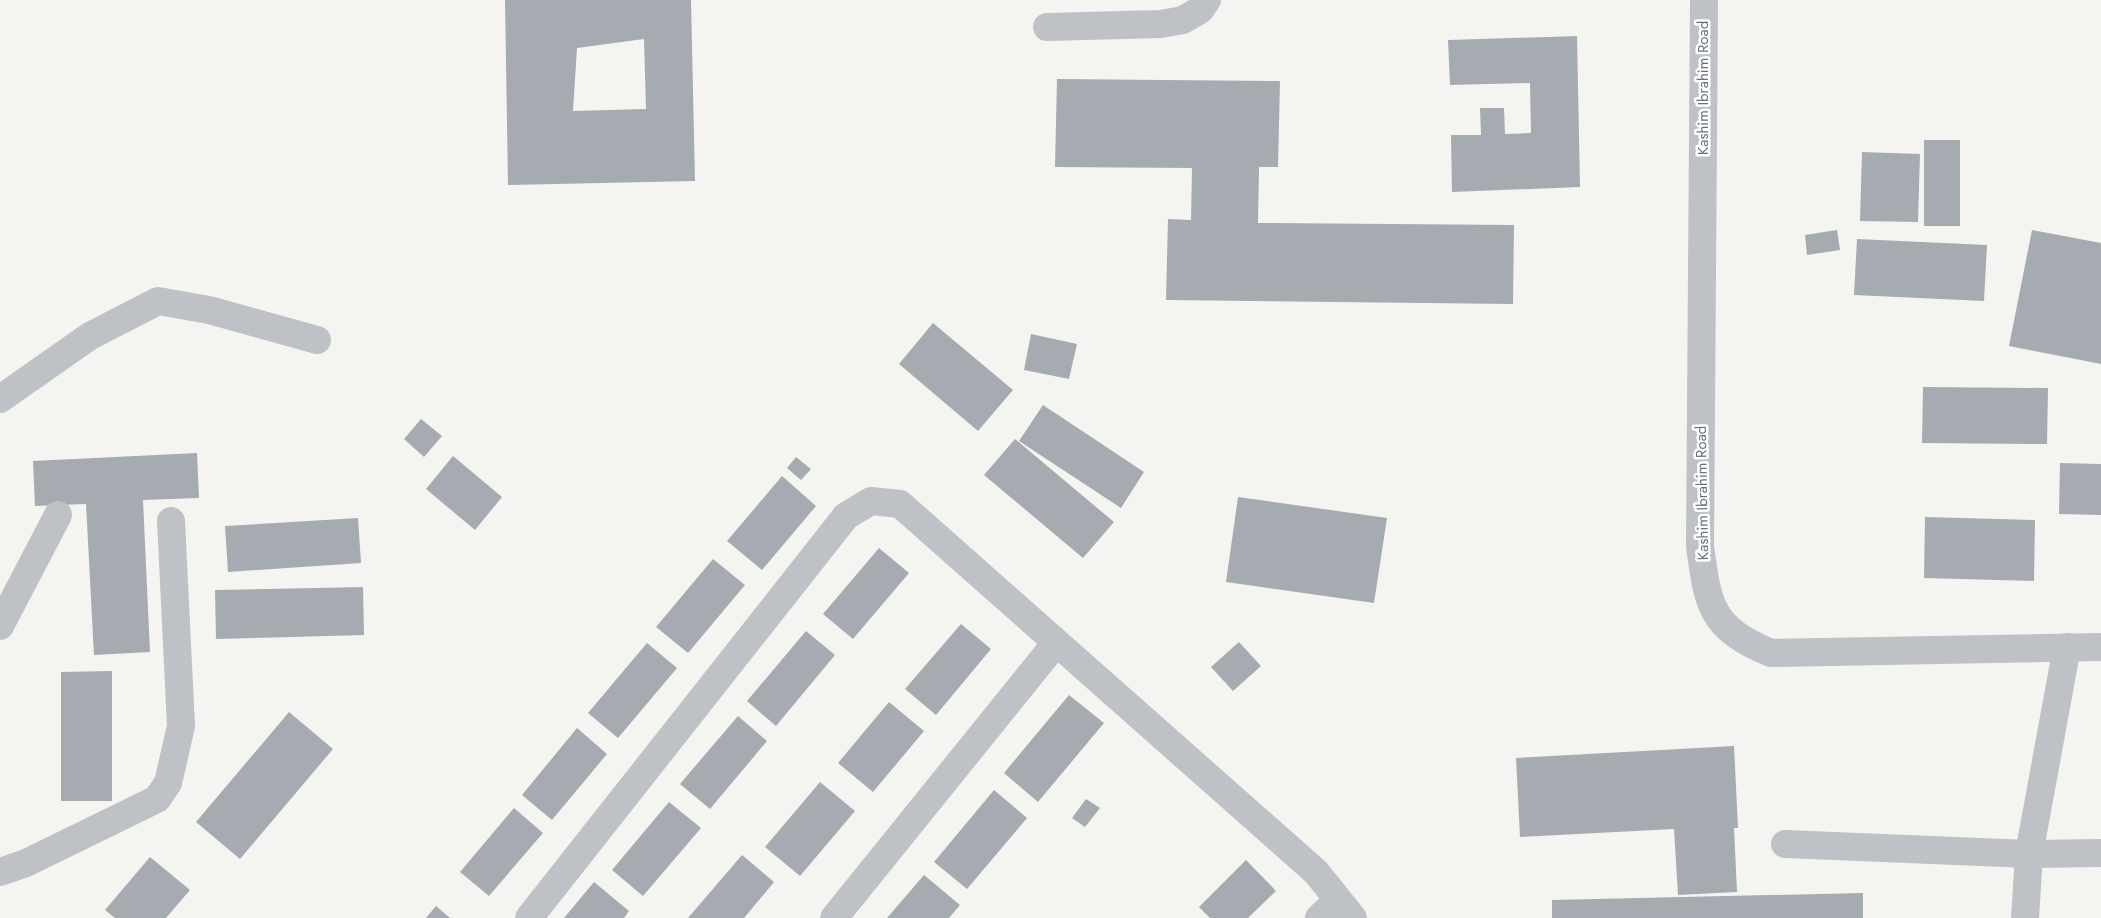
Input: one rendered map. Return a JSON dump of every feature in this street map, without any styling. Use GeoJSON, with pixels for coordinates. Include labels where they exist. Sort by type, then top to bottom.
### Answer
{"type":"FeatureCollection","features":[{"type":"Feature","properties":{"kind":"street"},"geometry":{"type":"LineString","coordinates":[[1047,27],[1161,24],[1183,20],[1200,10],[1207,0]]}},
{"type":"Feature","properties":{"kind":"street","name":"Kashim Ibrahim Road"},"geometry":{"type":"LineString","coordinates":[[1704,0],[1700,546],[1706,592],[1713,611],[1741,640],[1771,653],[2101,647]]}},
{"type":"Feature","properties":{"kind":"street"},"geometry":{"type":"LineString","coordinates":[[0,399],[90,336],[158,301],[209,310],[317,340]]}},
{"type":"Feature","properties":{"kind":"street"},"geometry":{"type":"LineString","coordinates":[[529,918],[846,516],[871,501],[900,504],[1316,872],[1337,912]]}},
{"type":"Feature","properties":{"kind":"street"},"geometry":{"type":"LineString","coordinates":[[0,626],[58,515]]}},
{"type":"Feature","properties":{"kind":"street"},"geometry":{"type":"LineString","coordinates":[[0,872],[26,863],[157,799],[168,783],[181,726],[172,521]]}},
{"type":"Feature","properties":{"kind":"street"},"geometry":{"type":"LineString","coordinates":[[834,918],[1056,643]]}},
{"type":"Feature","properties":{"kind":"street"},"geometry":{"type":"LineString","coordinates":[[2025,918],[2029,854],[2067,647]]}},
{"type":"Feature","properties":{"kind":"street"},"geometry":{"type":"LineString","coordinates":[[1785,844],[2029,854],[2101,853]]}},
{"type":"Feature","properties":{"kind":"building"},"geometry":{"type":"Polygon","coordinates":[[[505,0],[691,0],[695,181],[508,185],[505,0]],[[644,39],[577,48],[573,111],[646,109],[644,39]]]}},
{"type":"Feature","properties":{"kind":"building"},"geometry":{"type":"Polygon","coordinates":[[[1577,36],[1580,187],[1452,192],[1451,135],[1481,135],[1480,108],[1504,108],[1505,134],[1531,133],[1530,83],[1450,85],[1448,40],[1577,36]]]}},
{"type":"Feature","properties":{"kind":"building"},"geometry":{"type":"Polygon","coordinates":[[[1057,79],[1280,81],[1278,167],[1259,167],[1258,223],[1514,225],[1513,304],[1166,300],[1168,219],[1191,220],[1192,168],[1055,167],[1057,79]]]}},
{"type":"Feature","properties":{"kind":"building"},"geometry":{"type":"Polygon","coordinates":[[[1924,140],[1960,140],[1960,226],[1924,226],[1924,140]]]}},
{"type":"Feature","properties":{"kind":"building"},"geometry":{"type":"Polygon","coordinates":[[[1862,152],[1920,154],[1918,222],[1860,221],[1862,152]]]}},
{"type":"Feature","properties":{"kind":"building"},"geometry":{"type":"Polygon","coordinates":[[[1837,230],[1840,250],[1807,255],[1805,235],[1837,230]]]}},
{"type":"Feature","properties":{"kind":"building"},"geometry":{"type":"Polygon","coordinates":[[[2032,230],[2101,243],[2101,364],[2009,346],[2032,230]]]}},
{"type":"Feature","properties":{"kind":"building"},"geometry":{"type":"Polygon","coordinates":[[[1857,239],[1987,245],[1984,301],[1854,295],[1857,239]]]}},
{"type":"Feature","properties":{"kind":"building"},"geometry":{"type":"Polygon","coordinates":[[[933,323],[1013,390],[978,431],[899,364],[933,323]]]}},
{"type":"Feature","properties":{"kind":"building"},"geometry":{"type":"Polygon","coordinates":[[[1031,334],[1077,344],[1069,379],[1024,370],[1031,334]]]}},
{"type":"Feature","properties":{"kind":"building"},"geometry":{"type":"Polygon","coordinates":[[[1923,387],[2048,388],[2047,444],[1922,443],[1923,387]]]}},
{"type":"Feature","properties":{"kind":"building"},"geometry":{"type":"Polygon","coordinates":[[[1043,405],[1144,472],[1121,508],[1019,441],[1043,405]]]}},
{"type":"Feature","properties":{"kind":"building"},"geometry":{"type":"Polygon","coordinates":[[[421,419],[442,436],[424,457],[404,439],[421,419]]]}},
{"type":"Feature","properties":{"kind":"building"},"geometry":{"type":"Polygon","coordinates":[[[1015,439],[1114,522],[1083,558],[984,475],[1015,439]]]}},
{"type":"Feature","properties":{"kind":"building"},"geometry":{"type":"Polygon","coordinates":[[[197,453],[199,498],[143,500],[150,652],[94,655],[86,504],[35,506],[33,461],[197,453]]]}},
{"type":"Feature","properties":{"kind":"building"},"geometry":{"type":"Polygon","coordinates":[[[453,456],[502,497],[475,530],[426,489],[453,456]]]}},
{"type":"Feature","properties":{"kind":"building"},"geometry":{"type":"Polygon","coordinates":[[[796,457],[811,469],[801,480],[787,468],[796,457]]]}},
{"type":"Feature","properties":{"kind":"building"},"geometry":{"type":"Polygon","coordinates":[[[2060,463],[2101,464],[2101,515],[2059,514],[2060,463]]]}},
{"type":"Feature","properties":{"kind":"building"},"geometry":{"type":"Polygon","coordinates":[[[782,476],[816,506],[762,570],[727,541],[782,476]]]}},
{"type":"Feature","properties":{"kind":"building"},"geometry":{"type":"Polygon","coordinates":[[[1238,497],[1387,518],[1374,603],[1226,582],[1238,497]]]}},
{"type":"Feature","properties":{"kind":"building"},"geometry":{"type":"Polygon","coordinates":[[[1925,517],[2035,520],[2034,581],[1924,578],[1925,517]]]}},
{"type":"Feature","properties":{"kind":"building"},"geometry":{"type":"Polygon","coordinates":[[[358,518],[361,563],[228,572],[225,526],[358,518]]]}},
{"type":"Feature","properties":{"kind":"building"},"geometry":{"type":"Polygon","coordinates":[[[879,548],[909,573],[853,639],[823,614],[879,548]]]}},
{"type":"Feature","properties":{"kind":"building"},"geometry":{"type":"Polygon","coordinates":[[[713,559],[745,585],[688,653],[656,627],[713,559]]]}},
{"type":"Feature","properties":{"kind":"building"},"geometry":{"type":"Polygon","coordinates":[[[363,587],[364,635],[216,639],[215,590],[363,587]]]}},
{"type":"Feature","properties":{"kind":"building"},"geometry":{"type":"Polygon","coordinates":[[[961,624],[991,649],[936,715],[905,689],[961,624]]]}},
{"type":"Feature","properties":{"kind":"building"},"geometry":{"type":"Polygon","coordinates":[[[806,631],[835,655],[776,726],[747,701],[806,631]]]}},
{"type":"Feature","properties":{"kind":"building"},"geometry":{"type":"Polygon","coordinates":[[[1239,642],[1261,666],[1233,691],[1211,667],[1239,642]]]}},
{"type":"Feature","properties":{"kind":"building"},"geometry":{"type":"Polygon","coordinates":[[[647,643],[677,668],[618,738],[588,713],[647,643]]]}},
{"type":"Feature","properties":{"kind":"building"},"geometry":{"type":"Polygon","coordinates":[[[112,671],[112,801],[61,801],[61,672],[112,671]]]}},
{"type":"Feature","properties":{"kind":"building"},"geometry":{"type":"Polygon","coordinates":[[[1069,695],[1104,723],[1038,802],[1004,773],[1069,695]]]}},
{"type":"Feature","properties":{"kind":"building"},"geometry":{"type":"Polygon","coordinates":[[[889,702],[924,731],[873,792],[838,763],[889,702]]]}},
{"type":"Feature","properties":{"kind":"building"},"geometry":{"type":"Polygon","coordinates":[[[289,712],[333,749],[240,859],[196,822],[289,712]]]}},
{"type":"Feature","properties":{"kind":"building"},"geometry":{"type":"Polygon","coordinates":[[[738,716],[767,741],[710,809],[680,784],[738,716]]]}},
{"type":"Feature","properties":{"kind":"building"},"geometry":{"type":"Polygon","coordinates":[[[577,728],[607,754],[552,820],[522,795],[577,728]]]}},
{"type":"Feature","properties":{"kind":"building"},"geometry":{"type":"Polygon","coordinates":[[[1734,746],[1738,828],[1734,828],[1737,892],[1678,895],[1674,829],[1520,837],[1516,758],[1734,746]]]}},
{"type":"Feature","properties":{"kind":"building"},"geometry":{"type":"Polygon","coordinates":[[[820,782],[855,811],[800,876],[765,847],[820,782]]]}},
{"type":"Feature","properties":{"kind":"building"},"geometry":{"type":"Polygon","coordinates":[[[994,790],[1027,818],[967,889],[934,862],[994,790]]]}},
{"type":"Feature","properties":{"kind":"building"},"geometry":{"type":"Polygon","coordinates":[[[1086,799],[1100,808],[1085,827],[1072,818],[1086,799]]]}},
{"type":"Feature","properties":{"kind":"building"},"geometry":{"type":"Polygon","coordinates":[[[669,802],[701,828],[643,896],[612,870],[669,802]]]}},
{"type":"Feature","properties":{"kind":"building"},"geometry":{"type":"Polygon","coordinates":[[[514,808],[543,833],[489,896],[460,872],[514,808]]]}},
{"type":"Feature","properties":{"kind":"building"},"geometry":{"type":"Polygon","coordinates":[[[742,855],[774,882],[744,918],[688,918],[742,855]]]}},
{"type":"Feature","properties":{"kind":"building"},"geometry":{"type":"Polygon","coordinates":[[[150,857],[190,890],[166,918],[115,918],[105,910],[150,857]]]}},
{"type":"Feature","properties":{"kind":"building"},"geometry":{"type":"Polygon","coordinates":[[[1246,860],[1276,891],[1248,918],[1210,918],[1199,907],[1246,860]]]}},
{"type":"Feature","properties":{"kind":"building"},"geometry":{"type":"Polygon","coordinates":[[[924,875],[960,905],[949,918],[887,918],[924,875]]]}},
{"type":"Feature","properties":{"kind":"building"},"geometry":{"type":"Polygon","coordinates":[[[594,882],[629,911],[624,918],[564,918],[594,882]]]}},
{"type":"Feature","properties":{"kind":"building"},"geometry":{"type":"Polygon","coordinates":[[[1863,893],[1863,918],[1552,918],[1552,900],[1863,893]]]}},
{"type":"Feature","properties":{"kind":"building"},"geometry":{"type":"Polygon","coordinates":[[[436,906],[450,918],[426,918],[436,906]]]}}]}
